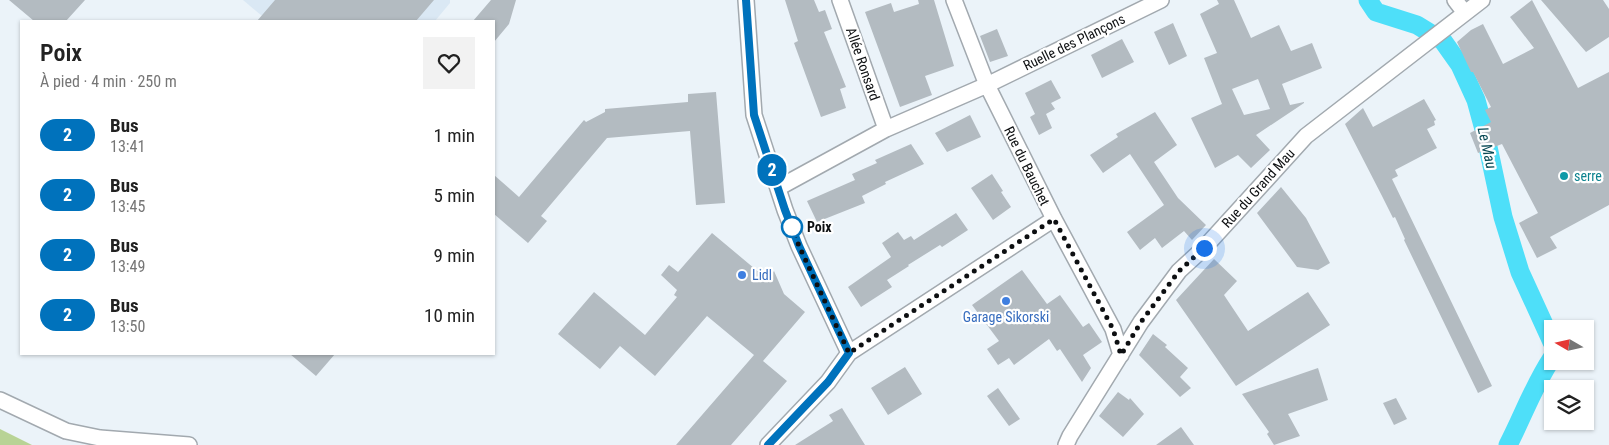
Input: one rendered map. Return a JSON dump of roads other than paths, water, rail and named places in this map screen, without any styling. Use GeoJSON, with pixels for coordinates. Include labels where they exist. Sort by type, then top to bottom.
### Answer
{"type":"FeatureCollection","features":[{"type":"Feature","properties":{"kind":"street"},"geometry":{"type":"LineString","coordinates":[[746,0],[754,115],[799,246],[849,353]]}},
{"type":"Feature","properties":{"kind":"street","name":"Allée Ronsard"},"geometry":{"type":"LineString","coordinates":[[840,0],[886,129]]}},
{"type":"Feature","properties":{"kind":"street","name":"Rue du Bauchet"},"geometry":{"type":"LineString","coordinates":[[954,0],[987,84],[1054,219],[1113,329],[1121,355]]}},
{"type":"Feature","properties":{"kind":"street","name":"Ruelle des Plançons"},"geometry":{"type":"LineString","coordinates":[[778,188],[886,129],[987,84],[1161,0]]}},
{"type":"Feature","properties":{"kind":"street"},"geometry":{"type":"LineString","coordinates":[[1455,0],[1465,13]]}},
{"type":"Feature","properties":{"kind":"street","name":"Rue du Grand Mau"},"geometry":{"type":"LineString","coordinates":[[1066,445],[1141,322],[1179,271],[1204,248],[1306,136],[1482,0]]}},
{"type":"Feature","properties":{"kind":"street"},"geometry":{"type":"LineString","coordinates":[[768,445],[828,382],[849,353],[1054,219]]}},
{"type":"Feature","properties":{"kind":"street"},"geometry":{"type":"LineString","coordinates":[[0,400],[66,431],[100,438],[190,445]]}},
{"type":"Feature","properties":{"kind":"waterway","name":"Le Mau"},"geometry":{"type":"LineString","coordinates":[[1368,0],[1376,12],[1417,25],[1443,41],[1460,65],[1476,100],[1503,217],[1520,272],[1544,324]]}},
{"type":"Feature","properties":{"kind":"waterway","name":"Le Mau"},"geometry":{"type":"LineString","coordinates":[[1508,445],[1545,370]]}},
{"type":"Feature","properties":{"kind":"place","name":"serre"},"geometry":{"type":"Point","coordinates":[1564,176]}},
{"type":"Feature","properties":{"kind":"place","name":"Poix"},"geometry":{"type":"Point","coordinates":[792,227]}},
{"type":"Feature","properties":{"kind":"place","name":"Lidl"},"geometry":{"type":"Point","coordinates":[742,275]}},
{"type":"Feature","properties":{"kind":"place","name":"Garage Sikorski"},"geometry":{"type":"Point","coordinates":[1006,301]}}]}
